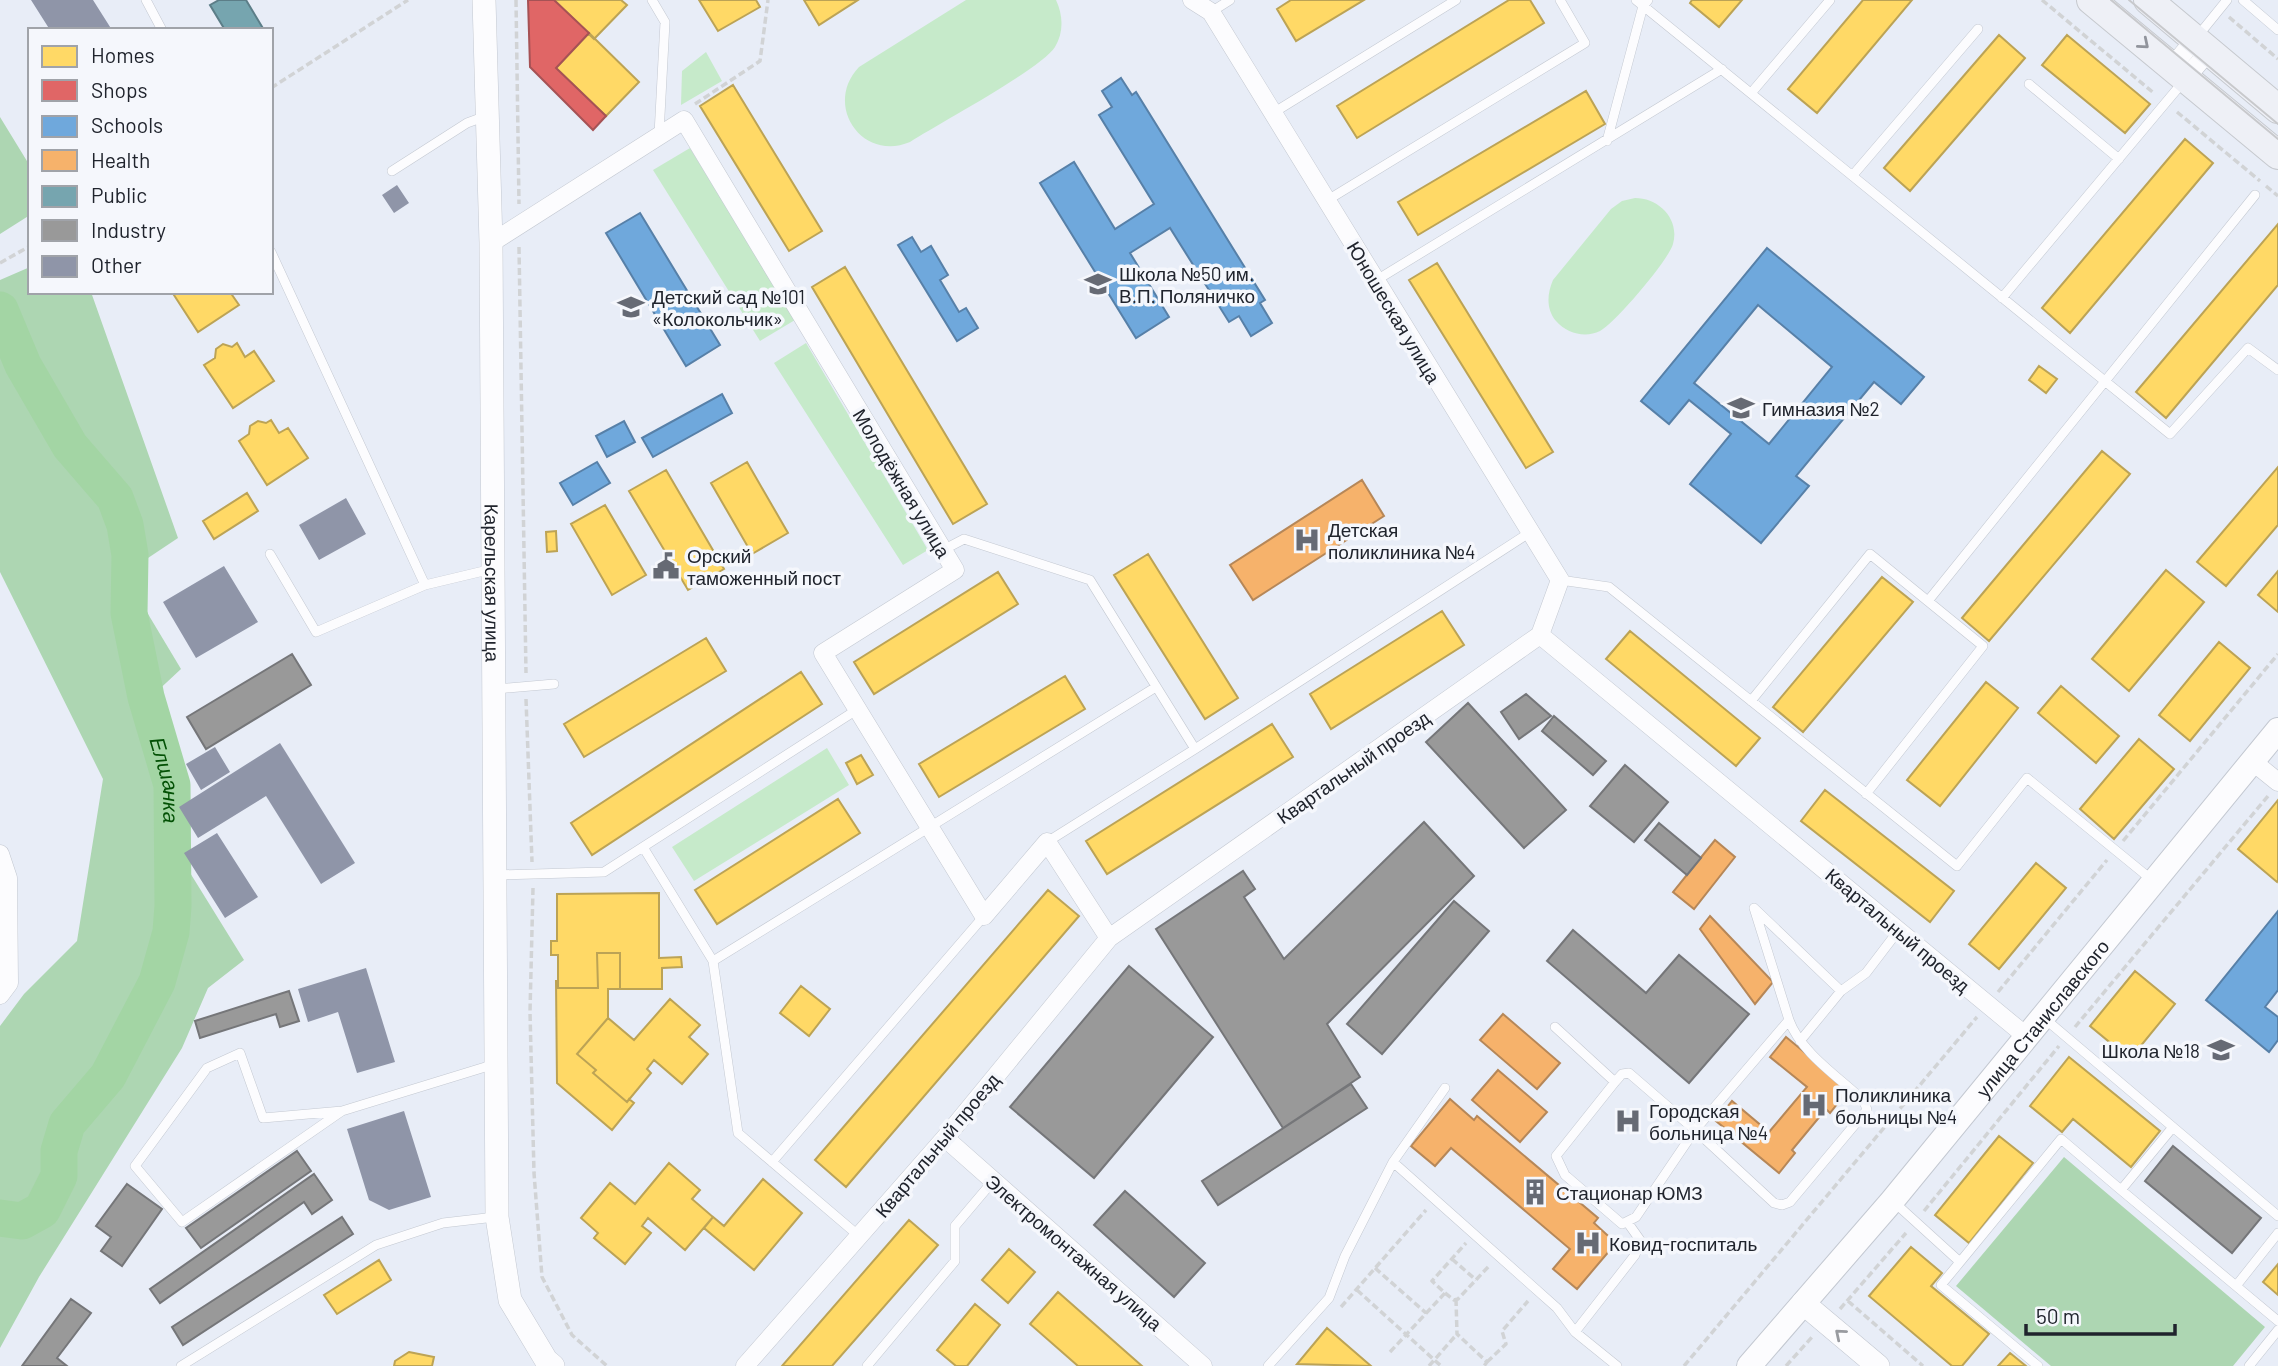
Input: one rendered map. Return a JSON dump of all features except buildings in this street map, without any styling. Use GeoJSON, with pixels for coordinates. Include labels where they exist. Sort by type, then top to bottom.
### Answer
{"type":"FeatureCollection","features":[{"type":"Feature","properties":{"kind":"main road"},"geometry":{"type":"LineString","coordinates":[[2091,0],[2278,155]]}},
{"type":"Feature","properties":{"kind":"main road"},"geometry":{"type":"LineString","coordinates":[[2148,0],[2278,108]]}},
{"type":"Feature","properties":{"kind":"main road","name":"улица Станиславского"},"geometry":{"type":"LineString","coordinates":[[1749,1366],[1892,1200],[2278,730]]}},
{"type":"Feature","properties":{"kind":"street","name":"Карельская улица"},"geometry":{"type":"LineString","coordinates":[[484,0],[491,243],[498,1217],[510,1300],[545,1364]]}},
{"type":"Feature","properties":{"kind":"street","name":"Юношеская улица"},"geometry":{"type":"LineString","coordinates":[[1192,0],[1211,12],[1560,580]]}},
{"type":"Feature","properties":{"kind":"street"},"geometry":{"type":"LineString","coordinates":[[2179,73],[2202,45]]}},
{"type":"Feature","properties":{"kind":"street"},"geometry":{"type":"LineString","coordinates":[[491,243],[684,120]]}},
{"type":"Feature","properties":{"kind":"street","name":"Молодёжная улица"},"geometry":{"type":"LineString","coordinates":[[684,120],[955,569],[823,653],[984,916]]}},
{"type":"Feature","properties":{"kind":"street"},"geometry":{"type":"LineString","coordinates":[[1540,635],[1560,580]]}},
{"type":"Feature","properties":{"kind":"street","name":"Квартальный проезд"},"geometry":{"type":"LineString","coordinates":[[746,1366],[945,1138],[1108,938],[1540,635],[2026,1036]]}},
{"type":"Feature","properties":{"kind":"street"},"geometry":{"type":"LineString","coordinates":[[2252,761],[2274,788]]}},
{"type":"Feature","properties":{"kind":"street"},"geometry":{"type":"LineString","coordinates":[[984,916],[1047,842],[1108,938]]}},
{"type":"Feature","properties":{"kind":"street"},"geometry":{"type":"LineString","coordinates":[[0,854],[8,878],[9,984],[0,995]]}},
{"type":"Feature","properties":{"kind":"street","name":"Электромонтажная улица"},"geometry":{"type":"LineString","coordinates":[[945,1138],[1203,1366]]}},
{"type":"Feature","properties":{"kind":"street"},"geometry":{"type":"LineString","coordinates":[[1803,1303],[1868,1363]]}},
{"type":"Feature","properties":{"kind":"lane"},"geometry":{"type":"LineString","coordinates":[[146,0],[161,28]]}},
{"type":"Feature","properties":{"kind":"lane"},"geometry":{"type":"LineString","coordinates":[[652,0],[665,22],[659,137]]}},
{"type":"Feature","properties":{"kind":"lane"},"geometry":{"type":"LineString","coordinates":[[1211,12],[1230,0]]}},
{"type":"Feature","properties":{"kind":"lane"},"geometry":{"type":"LineString","coordinates":[[1273,113],[1456,0]]}},
{"type":"Feature","properties":{"kind":"lane"},"geometry":{"type":"LineString","coordinates":[[1326,201],[1585,43],[1560,0]]}},
{"type":"Feature","properties":{"kind":"lane"},"geometry":{"type":"LineString","coordinates":[[1752,92],[1830,0]]}},
{"type":"Feature","properties":{"kind":"lane"},"geometry":{"type":"LineString","coordinates":[[2202,45],[2219,9],[2227,0]]}},
{"type":"Feature","properties":{"kind":"lane"},"geometry":{"type":"LineString","coordinates":[[2243,0],[2278,30]]}},
{"type":"Feature","properties":{"kind":"lane"},"geometry":{"type":"LineString","coordinates":[[1606,141],[1642,2],[2104,384],[2170,434],[2248,348],[2278,370]]}},
{"type":"Feature","properties":{"kind":"lane"},"geometry":{"type":"LineString","coordinates":[[1853,175],[1978,29]]}},
{"type":"Feature","properties":{"kind":"lane"},"geometry":{"type":"LineString","coordinates":[[1376,281],[1722,69]]}},
{"type":"Feature","properties":{"kind":"lane"},"geometry":{"type":"LineString","coordinates":[[2002,299],[2119,159],[2179,73]]}},
{"type":"Feature","properties":{"kind":"lane"},"geometry":{"type":"LineString","coordinates":[[2029,84],[2119,159]]}},
{"type":"Feature","properties":{"kind":"lane"},"geometry":{"type":"LineString","coordinates":[[391,171],[467,122],[487,116]]}},
{"type":"Feature","properties":{"kind":"lane"},"geometry":{"type":"LineString","coordinates":[[1928,601],[2255,195]]}},
{"type":"Feature","properties":{"kind":"lane"},"geometry":{"type":"LineString","coordinates":[[273,256],[425,586]]}},
{"type":"Feature","properties":{"kind":"lane"},"geometry":{"type":"LineString","coordinates":[[1047,842],[1529,533]]}},
{"type":"Feature","properties":{"kind":"lane"},"geometry":{"type":"LineString","coordinates":[[943,550],[964,539],[1090,580],[1195,749]]}},
{"type":"Feature","properties":{"kind":"lane"},"geometry":{"type":"LineString","coordinates":[[270,554],[316,632],[425,586],[493,569]]}},
{"type":"Feature","properties":{"kind":"lane"},"geometry":{"type":"LineString","coordinates":[[1751,701],[1870,554],[1983,646],[1866,794]]}},
{"type":"Feature","properties":{"kind":"lane"},"geometry":{"type":"LineString","coordinates":[[1560,580],[1609,587],[1957,866],[2027,778],[2154,881]]}},
{"type":"Feature","properties":{"kind":"lane"},"geometry":{"type":"LineString","coordinates":[[494,689],[554,684]]}},
{"type":"Feature","properties":{"kind":"lane"},"geometry":{"type":"LineString","coordinates":[[713,961],[1156,687]]}},
{"type":"Feature","properties":{"kind":"lane"},"geometry":{"type":"LineString","coordinates":[[496,875],[604,872],[858,709]]}},
{"type":"Feature","properties":{"kind":"lane"},"geometry":{"type":"LineString","coordinates":[[643,847],[713,961],[738,1133],[859,1236]]}},
{"type":"Feature","properties":{"kind":"lane"},"geometry":{"type":"LineString","coordinates":[[1789,1020],[1695,1130],[1636,1217],[1628,1223],[1622,1224],[1565,1175],[1556,1156],[1622,1074],[1629,1073],[1695,1130],[1774,1203],[1782,1205],[1790,1202],[1867,1110],[1864,1101],[1800,1041],[1789,1020],[1754,908],[1841,991]]}},
{"type":"Feature","properties":{"kind":"lane"},"geometry":{"type":"LineString","coordinates":[[772,1162],[984,916]]}},
{"type":"Feature","properties":{"kind":"lane"},"geometry":{"type":"LineString","coordinates":[[1800,1041],[1841,991],[1866,973],[1898,931]]}},
{"type":"Feature","properties":{"kind":"lane"},"geometry":{"type":"LineString","coordinates":[[2043,1017],[2278,1216]]}},
{"type":"Feature","properties":{"kind":"lane"},"geometry":{"type":"LineString","coordinates":[[1555,1027],[1615,1082]]}},
{"type":"Feature","properties":{"kind":"lane"},"geometry":{"type":"LineString","coordinates":[[342,1111],[182,1222],[135,1166],[206,1068],[240,1054],[263,1118],[342,1111],[497,1063]]}},
{"type":"Feature","properties":{"kind":"lane"},"geometry":{"type":"LineString","coordinates":[[1268,1366],[1328,1298],[1345,1256],[1392,1162],[1446,1088]]}},
{"type":"Feature","properties":{"kind":"lane"},"geometry":{"type":"LineString","coordinates":[[2122,1190],[2173,1127]]}},
{"type":"Feature","properties":{"kind":"lane"},"geometry":{"type":"LineString","coordinates":[[2038,1366],[1941,1285],[2061,1139],[2278,1321]]}},
{"type":"Feature","properties":{"kind":"lane"},"geometry":{"type":"LineString","coordinates":[[1392,1162],[1557,1308],[1575,1332],[1617,1366]]}},
{"type":"Feature","properties":{"kind":"lane"},"geometry":{"type":"LineString","coordinates":[[867,1366],[955,1261],[955,1226],[993,1181]]}},
{"type":"Feature","properties":{"kind":"lane"},"geometry":{"type":"LineString","coordinates":[[1892,1200],[1960,1262]]}},
{"type":"Feature","properties":{"kind":"lane"},"geometry":{"type":"LineString","coordinates":[[181,1366],[376,1245],[443,1223],[498,1217]]}},
{"type":"Feature","properties":{"kind":"lane"},"geometry":{"type":"LineString","coordinates":[[1575,1332],[1635,1255],[1640,1240],[1628,1223]]}},
{"type":"Feature","properties":{"kind":"lane"},"geometry":{"type":"LineString","coordinates":[[2236,1286],[2278,1233]]}},
{"type":"Feature","properties":{"kind":"lane"},"geometry":{"type":"LineString","coordinates":[[2249,1366],[2278,1330]]}},
{"type":"Feature","properties":{"kind":"path"},"geometry":{"type":"LineString","coordinates":[[273,87],[408,0]]}},
{"type":"Feature","properties":{"kind":"path"},"geometry":{"type":"LineString","coordinates":[[684,120],[691,106],[760,61],[768,0]]}},
{"type":"Feature","properties":{"kind":"path"},"geometry":{"type":"LineString","coordinates":[[2219,9],[2278,59]]}},
{"type":"Feature","properties":{"kind":"path"},"geometry":{"type":"LineString","coordinates":[[0,263],[28,247]]}},
{"type":"Feature","properties":{"kind":"path"},"geometry":{"type":"LineString","coordinates":[[1786,1366],[1847,1301],[1915,1221],[2274,788]]}},
{"type":"Feature","properties":{"kind":"path"},"geometry":{"type":"LineString","coordinates":[[1340,1309],[1435,1199]]}},
{"type":"Feature","properties":{"kind":"path"},"geometry":{"type":"LineString","coordinates":[[1456,1299],[1432,1282],[1474,1234]]}},
{"type":"Feature","properties":{"kind":"path"},"geometry":{"type":"LineString","coordinates":[[1498,1256],[1456,1299],[1457,1335],[1485,1364],[1506,1344],[1502,1331],[1537,1291]]}},
{"type":"Feature","properties":{"kind":"path"},"geometry":{"type":"LineString","coordinates":[[1452,1259],[1476,1280]]}},
{"type":"Feature","properties":{"kind":"path"},"geometry":{"type":"LineString","coordinates":[[1375,1268],[1426,1313]]}},
{"type":"Feature","properties":{"kind":"path"},"geometry":{"type":"LineString","coordinates":[[1357,1290],[1441,1366]]}},
{"type":"Feature","properties":{"kind":"path"},"geometry":{"type":"LineString","coordinates":[[1390,1352],[1445,1293]]}},
{"type":"Feature","properties":{"kind":"path"},"geometry":{"type":"LineString","coordinates":[[1847,1301],[1923,1366]]}},
{"type":"Feature","properties":{"kind":"path"},"geometry":{"type":"LineString","coordinates":[[1429,1366],[1457,1335]]}},
{"type":"Feature","properties":{"kind":"green space"},"geometry":{"type":"Polygon","coordinates":[[[966,0],[1056,0],[1062,24],[1058,41],[1046,57],[1030,69],[910,142],[893,146],[877,144],[863,137],[853,126],[847,113],[845,98],[849,82],[859,67],[966,0]]]}},
{"type":"Feature","properties":{"kind":"green space"},"geometry":{"type":"Polygon","coordinates":[[[706,52],[722,81],[681,105],[682,71],[706,52]]]}},
{"type":"Feature","properties":{"kind":"green space"},"geometry":{"type":"Polygon","coordinates":[[[0,117],[28,163],[28,216],[0,234],[0,117]]]}},
{"type":"Feature","properties":{"kind":"green space"},"geometry":{"type":"Polygon","coordinates":[[[690,148],[795,320],[760,341],[653,170],[690,148]]]}},
{"type":"Feature","properties":{"kind":"green space"},"geometry":{"type":"Polygon","coordinates":[[[1635,198],[1659,206],[1670,218],[1674,235],[1669,252],[1640,291],[1607,326],[1589,334],[1577,334],[1566,329],[1556,321],[1549,306],[1553,280],[1611,209],[1622,201],[1635,198]]]}},
{"type":"Feature","properties":{"kind":"green space"},"geometry":{"type":"Polygon","coordinates":[[[28,268],[28,294],[92,294],[178,538],[124,574],[181,669],[137,710],[179,855],[244,960],[208,988],[182,1048],[39,1277],[0,1348],[0,1026],[24,994],[77,941],[103,779],[0,572],[0,280],[28,268]]]}},
{"type":"Feature","properties":{"kind":"green space"},"geometry":{"type":"Polygon","coordinates":[[[806,343],[928,550],[903,565],[774,363],[806,343]]]}},
{"type":"Feature","properties":{"kind":"green space"},"geometry":{"type":"Polygon","coordinates":[[[827,748],[849,785],[694,881],[672,847],[827,748]]]}},
{"type":"Feature","properties":{"kind":"green space"},"geometry":{"type":"Polygon","coordinates":[[[2064,1157],[2265,1327],[2233,1366],[2051,1366],[1956,1286],[2064,1157]]]}},
{"type":"Feature","properties":{"kind":"waterway","name":"Елшанка"},"geometry":{"type":"LineString","coordinates":[[0,310],[23,365],[70,446],[115,498],[125,525],[130,555],[129,613],[146,697],[172,785],[173,906],[171,932],[157,982],[108,1076],[67,1124],[59,1151],[59,1176],[42,1210],[22,1221],[0,1218]]}},
{"type":"Feature","properties":{"kind":"tram line"},"geometry":{"type":"LineString","coordinates":[[2111,0],[2278,139]]}},
{"type":"Feature","properties":{"kind":"tram line"},"geometry":{"type":"LineString","coordinates":[[2129,0],[2278,124]]}},
{"type":"Feature","properties":{"kind":"place","name":"Школа №50 им. В.П. Поляничко"},"geometry":{"type":"Point","coordinates":[1098,284]}},
{"type":"Feature","properties":{"kind":"place","name":"Детский сад №101 «Колокольчик»"},"geometry":{"type":"Point","coordinates":[631,307]}},
{"type":"Feature","properties":{"kind":"place","name":"Гимназия №2"},"geometry":{"type":"Point","coordinates":[1741,408]}},
{"type":"Feature","properties":{"kind":"place","name":"Детская поликлиника №4"},"geometry":{"type":"Point","coordinates":[1307,540]}},
{"type":"Feature","properties":{"kind":"place","name":"Орский таможенный пост"},"geometry":{"type":"Point","coordinates":[666,566]}},
{"type":"Feature","properties":{"kind":"place","name":"Школа №18"},"geometry":{"type":"Point","coordinates":[2221,1050]}},
{"type":"Feature","properties":{"kind":"place","name":"Поликлиника больницы №4"},"geometry":{"type":"Point","coordinates":[1814,1105]}},
{"type":"Feature","properties":{"kind":"place","name":"Городская больница №4"},"geometry":{"type":"Point","coordinates":[1628,1121]}},
{"type":"Feature","properties":{"kind":"place","name":"Стационар ЮМЗ"},"geometry":{"type":"Point","coordinates":[1535,1192]}},
{"type":"Feature","properties":{"kind":"place","name":"Ковид-госпиталь"},"geometry":{"type":"Point","coordinates":[1588,1243]}}]}
